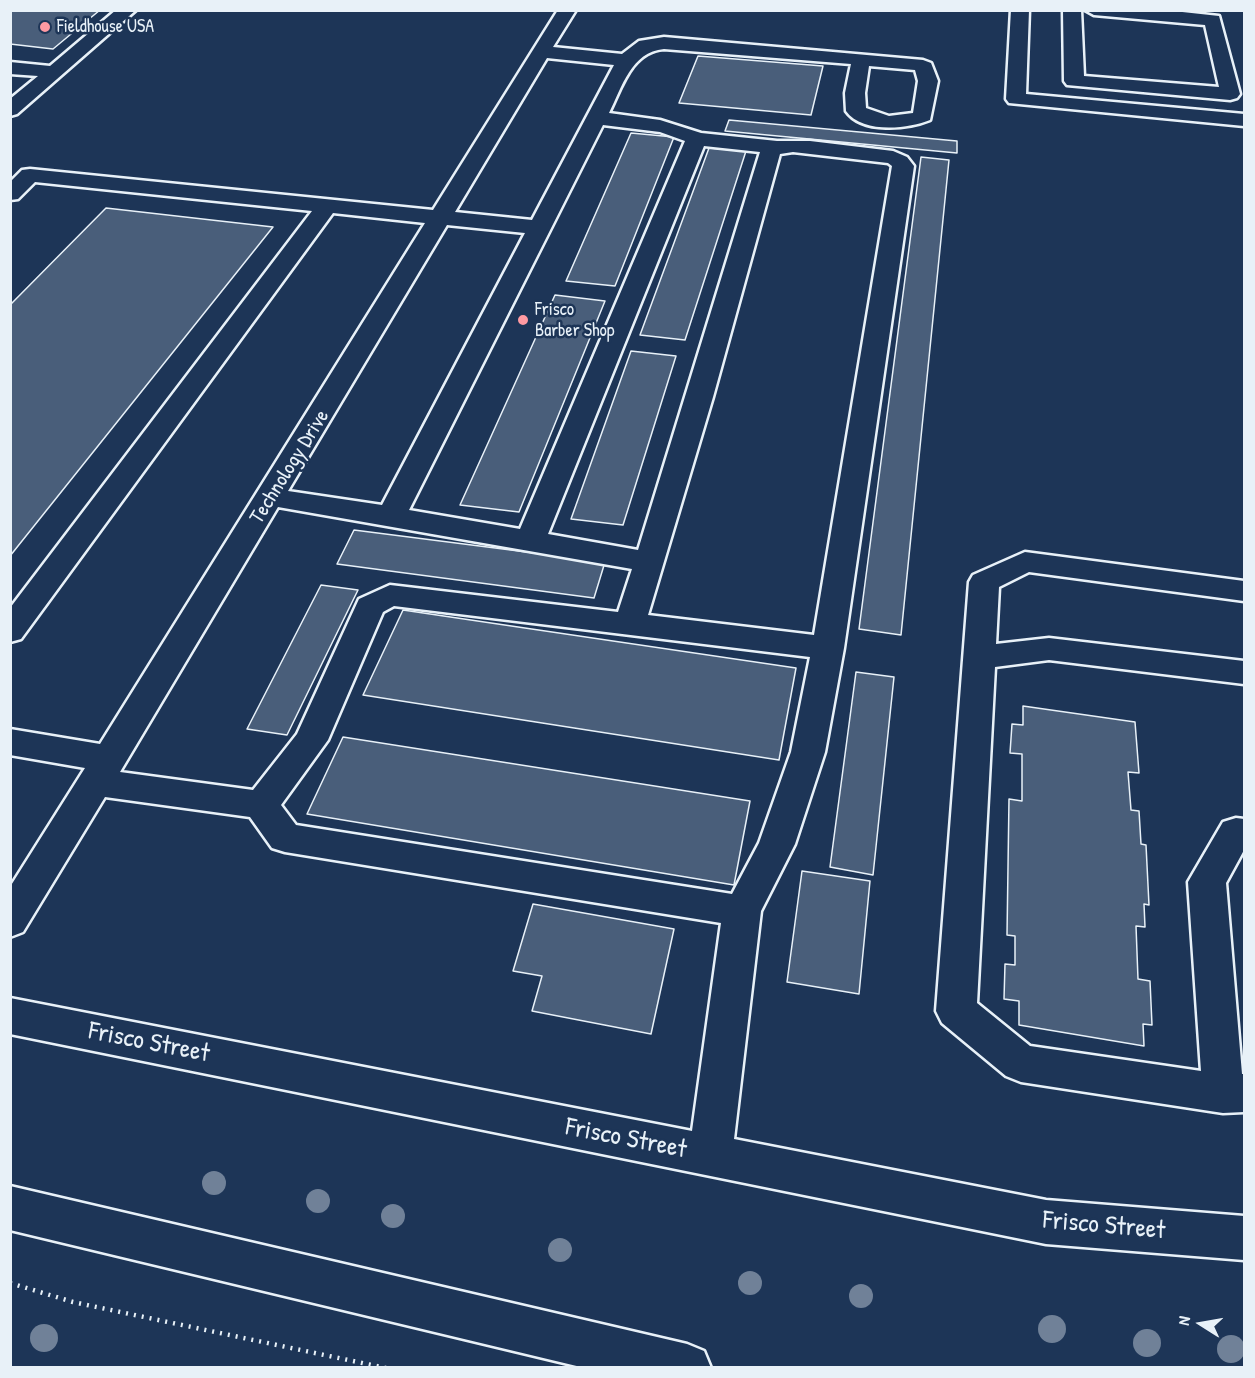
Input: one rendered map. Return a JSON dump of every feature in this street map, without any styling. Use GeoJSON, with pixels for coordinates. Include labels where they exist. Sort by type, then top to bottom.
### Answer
{"type":"FeatureCollection","features":[{"type":"Feature","properties":{"kind":"street"},"geometry":{"type":"LineString","coordinates":[[13,105],[127,10]]}},
{"type":"Feature","properties":{"kind":"street","name":"Technology Drive"},"geometry":{"type":"LineString","coordinates":[[10,921],[443,217],[567,10]]}},
{"type":"Feature","properties":{"kind":"street"},"geometry":{"type":"LineString","coordinates":[[1020,10],[1017,99],[1240,120],[1230,93],[1213,20],[1094,10]]}},
{"type":"Feature","properties":{"kind":"street"},"geometry":{"type":"LineString","coordinates":[[1072,10],[1074,81]]}},
{"type":"Feature","properties":{"kind":"street"},"geometry":{"type":"LineString","coordinates":[[391,516],[626,60],[646,45],[664,43],[861,59]]}},
{"type":"Feature","properties":{"kind":"street"},"geometry":{"type":"LineString","coordinates":[[542,52],[626,60]]}},
{"type":"Feature","properties":{"kind":"street"},"geometry":{"type":"LineString","coordinates":[[10,68],[55,72]]}},
{"type":"Feature","properties":{"kind":"street"},"geometry":{"type":"LineString","coordinates":[[1017,77],[1230,93]]}},
{"type":"Feature","properties":{"kind":"street"},"geometry":{"type":"LineString","coordinates":[[595,118],[642,123],[686,133],[696,139],[774,147],[803,146],[892,157],[900,161],[903,166],[828,648],[808,752],[777,844],[742,911],[710,1155]]}},
{"type":"Feature","properties":{"kind":"street"},"geometry":{"type":"LineString","coordinates":[[530,541],[696,139]]}},
{"type":"Feature","properties":{"kind":"street"},"geometry":{"type":"LineString","coordinates":[[630,624],[700,398],[771,150],[774,147]]}},
{"type":"Feature","properties":{"kind":"street"},"geometry":{"type":"LineString","coordinates":[[10,194],[30,175],[539,228]]}},
{"type":"Feature","properties":{"kind":"street"},"geometry":{"type":"LineString","coordinates":[[10,631],[328,205]]}},
{"type":"Feature","properties":{"kind":"street"},"geometry":{"type":"LineString","coordinates":[[271,497],[649,562]]}},
{"type":"Feature","properties":{"kind":"street"},"geometry":{"type":"LineString","coordinates":[[1245,591],[1025,562],[984,582],[956,1011],[1021,1063],[1234,1094],[1208,882],[1236,832],[1245,833]]}},
{"type":"Feature","properties":{"kind":"street"},"geometry":{"type":"LineString","coordinates":[[261,805],[311,740],[370,606],[390,595],[828,648]]}},
{"type":"Feature","properties":{"kind":"street"},"geometry":{"type":"LineString","coordinates":[[979,658],[1049,649],[1245,673]]}},
{"type":"Feature","properties":{"kind":"street"},"geometry":{"type":"LineString","coordinates":[[10,742],[103,771],[261,805],[285,838],[742,911]]}},
{"type":"Feature","properties":{"kind":"street","name":"Frisco Street"},"geometry":{"type":"LineString","coordinates":[[10,1016],[1046,1222],[1245,1238]]}},
{"type":"Feature","properties":{"kind":"street"},"geometry":{"type":"LineString","coordinates":[[10,1208],[687,1368]]}},
{"type":"Feature","properties":{"kind":"path"},"geometry":{"type":"LineString","coordinates":[[10,1283],[73,1302],[386,1368]]}},
{"type":"Feature","properties":{"kind":"building","name":"Fieldhouse USA"},"geometry":{"type":"Polygon","coordinates":[[[10,10],[100,10],[53,49],[10,44],[10,10]]]}},
{"type":"Feature","properties":{"kind":"building"},"geometry":{"type":"Polygon","coordinates":[[[698,56],[823,66],[811,115],[679,103],[698,56]]]}},
{"type":"Feature","properties":{"kind":"building"},"geometry":{"type":"Polygon","coordinates":[[[729,120],[957,141],[957,153],[725,131],[729,120]]]}},
{"type":"Feature","properties":{"kind":"building"},"geometry":{"type":"Polygon","coordinates":[[[631,133],[674,137],[615,286],[566,281],[631,133]]]}},
{"type":"Feature","properties":{"kind":"building"},"geometry":{"type":"Polygon","coordinates":[[[709,148],[746,151],[685,340],[640,335],[709,148]]]}},
{"type":"Feature","properties":{"kind":"building"},"geometry":{"type":"Polygon","coordinates":[[[921,157],[949,160],[901,635],[859,629],[921,157]]]}},
{"type":"Feature","properties":{"kind":"building"},"geometry":{"type":"Polygon","coordinates":[[[106,208],[273,227],[10,556],[10,305],[106,208]]]}},
{"type":"Feature","properties":{"kind":"building"},"geometry":{"type":"Polygon","coordinates":[[[555,295],[605,301],[519,512],[460,505],[555,295]]]}},
{"type":"Feature","properties":{"kind":"building"},"geometry":{"type":"Polygon","coordinates":[[[631,351],[676,356],[623,525],[571,519],[631,351]]]}},
{"type":"Feature","properties":{"kind":"building"},"geometry":{"type":"Polygon","coordinates":[[[354,530],[605,562],[594,598],[337,564],[354,530]]]}},
{"type":"Feature","properties":{"kind":"building"},"geometry":{"type":"Polygon","coordinates":[[[321,585],[358,590],[287,735],[247,729],[321,585]]]}},
{"type":"Feature","properties":{"kind":"building"},"geometry":{"type":"Polygon","coordinates":[[[403,610],[796,668],[779,760],[363,695],[403,610]]]}},
{"type":"Feature","properties":{"kind":"building"},"geometry":{"type":"Polygon","coordinates":[[[856,672],[894,677],[873,875],[830,867],[856,672]]]}},
{"type":"Feature","properties":{"kind":"building"},"geometry":{"type":"Polygon","coordinates":[[[1023,706],[1135,722],[1139,773],[1128,772],[1131,810],[1139,811],[1141,844],[1146,845],[1149,905],[1144,904],[1145,927],[1136,926],[1138,979],[1150,981],[1152,1025],[1143,1024],[1144,1046],[1019,1025],[1019,1001],[1004,999],[1005,964],[1015,965],[1015,936],[1007,935],[1009,799],[1022,801],[1022,754],[1010,753],[1012,724],[1023,725],[1023,706]]]}},
{"type":"Feature","properties":{"kind":"building"},"geometry":{"type":"Polygon","coordinates":[[[343,737],[750,801],[734,885],[307,814],[343,737]]]}},
{"type":"Feature","properties":{"kind":"building"},"geometry":{"type":"Polygon","coordinates":[[[802,871],[870,881],[859,994],[787,982],[802,871]]]}},
{"type":"Feature","properties":{"kind":"building"},"geometry":{"type":"Polygon","coordinates":[[[533,904],[674,929],[651,1034],[532,1011],[542,976],[513,971],[533,904]]]}},
{"type":"Feature","properties":{"kind":"place","name":"Fieldhouse USA"},"geometry":{"type":"Point","coordinates":[45,27]}},
{"type":"Feature","properties":{"kind":"place","name":"Frisco Barber Shop"},"geometry":{"type":"Point","coordinates":[523,320]}}]}
